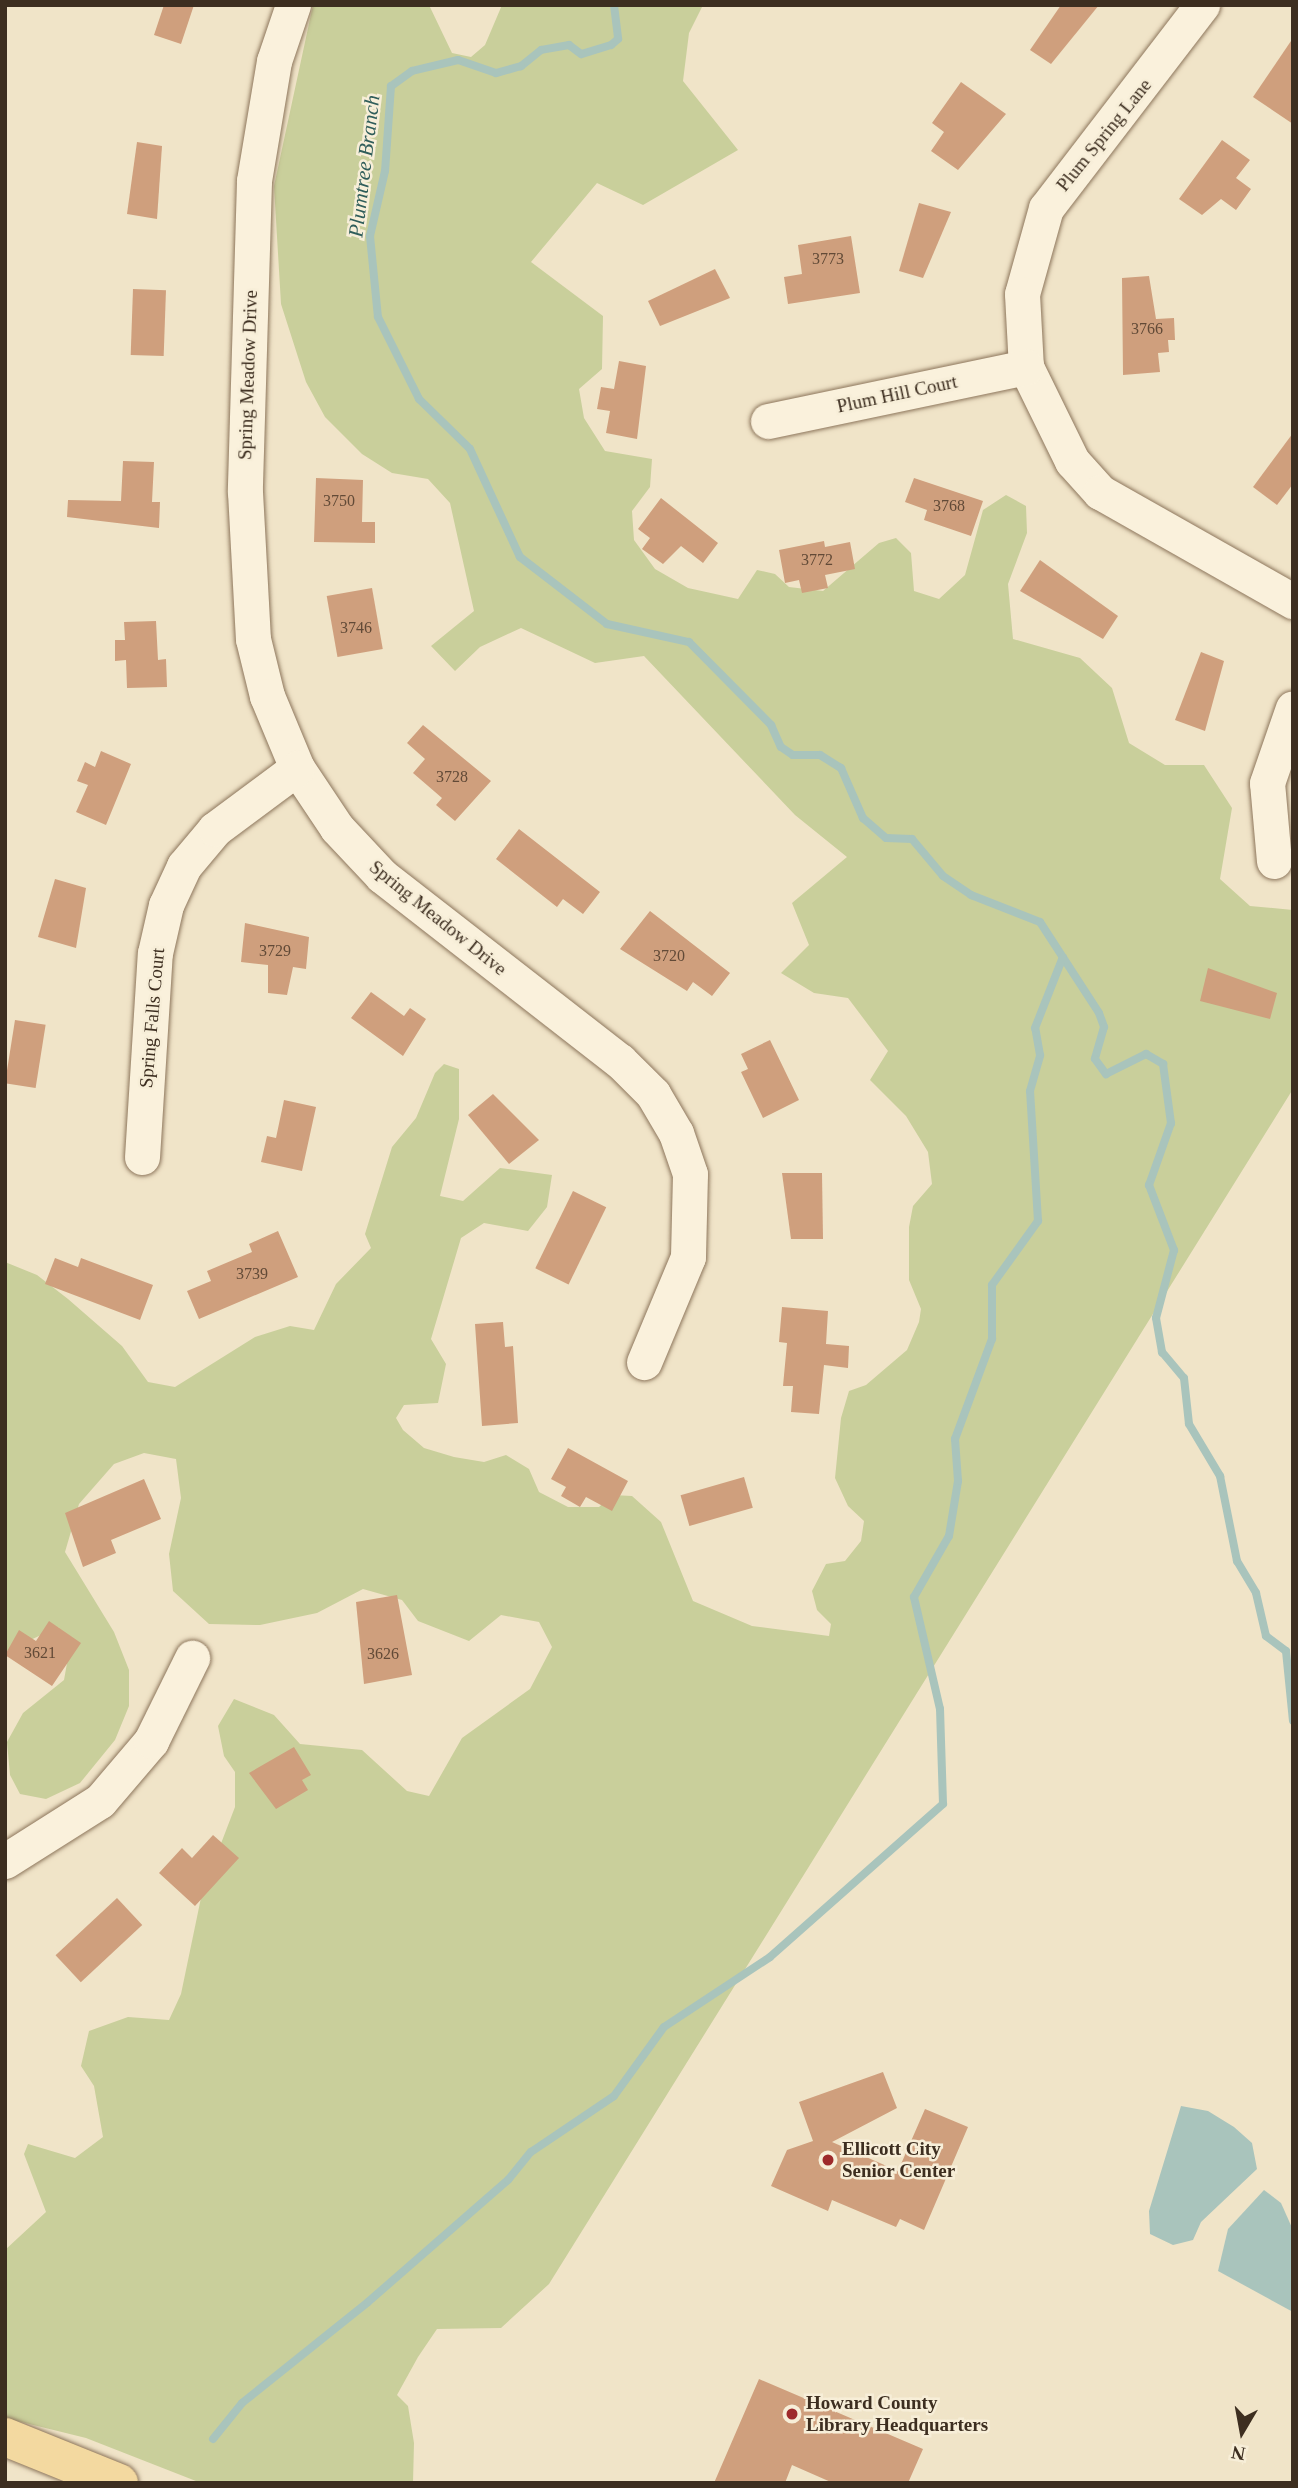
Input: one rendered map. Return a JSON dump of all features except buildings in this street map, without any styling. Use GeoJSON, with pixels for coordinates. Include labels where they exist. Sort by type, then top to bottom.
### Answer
{"type":"FeatureCollection","features":[{"type":"Feature","properties":{"kind":"main road"},"geometry":{"type":"LineString","coordinates":[[5,2437],[119,2483]]}},
{"type":"Feature","properties":{"kind":"street","name":"Spring Meadow Drive"},"geometry":{"type":"LineString","coordinates":[[293,5],[274,61],[254,181],[245,492],[253,639],[267,696],[298,768],[337,828],[382,876],[620,1061],[653,1094],[670,1123],[690,1174],[688,1256],[644,1362]]}},
{"type":"Feature","properties":{"kind":"street","name":"Plum Spring Lane"},"geometry":{"type":"LineString","coordinates":[[1202,5],[1046,208],[1022,294],[1026,367],[1072,461],[1100,492],[1293,601]]}},
{"type":"Feature","properties":{"kind":"street","name":"Plum Hill Court"},"geometry":{"type":"LineString","coordinates":[[768,421],[1026,367]]}},
{"type":"Feature","properties":{"kind":"street"},"geometry":{"type":"LineString","coordinates":[[1274,861],[1267,783],[1293,708]]}},
{"type":"Feature","properties":{"kind":"street","name":"Spring Falls Court"},"geometry":{"type":"LineString","coordinates":[[142,1157],[155,953],[166,905],[184,866],[215,829],[298,768]]}},
{"type":"Feature","properties":{"kind":"street"},"geometry":{"type":"LineString","coordinates":[[5,1861],[100,1801],[151,1741],[192,1658]]}},
{"type":"Feature","properties":{"kind":"green space"},"geometry":{"type":"Polygon","coordinates":[[[313,5],[429,5],[452,53],[471,57],[485,45],[502,5],[703,5],[689,33],[683,81],[738,150],[643,205],[597,183],[531,262],[603,316],[602,369],[579,389],[584,418],[605,451],[652,459],[650,487],[632,511],[634,540],[655,569],[688,588],[738,599],[757,570],[775,574],[789,587],[823,591],[879,543],[896,538],[911,553],[914,591],[939,599],[965,575],[983,510],[1006,495],[1026,506],[1027,533],[1008,584],[1013,639],[1080,658],[1112,688],[1129,743],[1165,765],[1204,765],[1232,808],[1220,879],[1250,906],[1293,910],[1293,1089],[549,2284],[501,2328],[437,2329],[418,2357],[397,2395],[408,2406],[414,2443],[413,2483],[201,2483],[86,2438],[5,2418],[5,2250],[46,2212],[24,2154],[28,2144],[75,2158],[103,2137],[94,2086],[81,2066],[89,2031],[128,2017],[169,2020],[181,1994],[202,1893],[235,1807],[235,1772],[224,1756],[218,1726],[234,1699],[274,1715],[300,1744],[362,1750],[407,1791],[429,1796],[462,1738],[530,1689],[552,1647],[539,1622],[501,1615],[469,1641],[418,1621],[402,1600],[363,1589],[317,1613],[260,1625],[209,1624],[173,1591],[169,1554],[181,1498],[176,1459],[144,1453],[114,1464],[79,1504],[65,1552],[114,1632],[129,1670],[129,1706],[115,1740],[80,1783],[46,1799],[20,1794],[10,1775],[7,1742],[23,1713],[64,1680],[69,1652],[58,1627],[5,1652],[5,1262],[37,1275],[68,1299],[122,1346],[148,1382],[175,1387],[255,1337],[290,1326],[314,1330],[336,1284],[371,1248],[365,1234],[392,1147],[416,1118],[435,1073],[444,1064],[459,1069],[459,1119],[440,1196],[463,1201],[500,1168],[552,1175],[547,1207],[528,1231],[484,1223],[461,1238],[431,1339],[446,1364],[438,1403],[404,1405],[396,1418],[403,1430],[424,1448],[454,1457],[484,1462],[506,1455],[529,1469],[539,1492],[568,1507],[599,1507],[612,1495],[632,1496],[661,1522],[693,1601],[752,1626],[829,1636],[831,1624],[817,1610],[812,1591],[826,1564],[845,1561],[861,1541],[864,1521],[848,1506],[835,1478],[841,1418],[849,1391],[866,1385],[907,1350],[919,1322],[921,1309],[909,1280],[909,1227],[913,1206],[932,1184],[928,1152],[906,1116],[870,1080],[888,1051],[848,998],[814,993],[781,973],[809,945],[792,903],[847,857],[795,815],[644,656],[595,663],[521,628],[480,647],[455,671],[431,646],[474,611],[450,503],[428,479],[392,473],[362,454],[325,417],[306,382],[281,304],[274,186],[313,5]]]}},
{"type":"Feature","properties":{"kind":"water"},"geometry":{"type":"Polygon","coordinates":[[[1181,2106],[1208,2111],[1234,2127],[1252,2143],[1257,2169],[1201,2222],[1193,2240],[1173,2245],[1150,2234],[1149,2211],[1181,2106]]]}},
{"type":"Feature","properties":{"kind":"water"},"geometry":{"type":"Polygon","coordinates":[[[1264,2190],[1281,2203],[1293,2230],[1293,2312],[1218,2271],[1228,2229],[1264,2190]]]}},
{"type":"Feature","properties":{"kind":"waterway","name":"Plumtree Branch"},"geometry":{"type":"LineString","coordinates":[[614,5],[618,39],[611,45],[581,54],[569,45],[541,50],[521,66],[496,73],[458,60],[412,71],[391,86],[385,171],[370,236],[378,317],[419,399],[470,449],[520,557],[607,624],[689,642],[771,725],[781,747],[793,755],[820,755],[841,768],[863,818],[886,838],[912,839],[943,876],[971,895],[1040,922],[1099,1013],[1104,1027],[1095,1059],[1106,1074],[1146,1054],[1163,1064],[1171,1123],[1149,1185],[1174,1250],[1156,1318],[1162,1352],[1184,1378],[1189,1424],[1220,1476],[1237,1561],[1256,1593],[1266,1636],[1286,1651],[1293,1721]]}},
{"type":"Feature","properties":{"kind":"waterway"},"geometry":{"type":"LineString","coordinates":[[213,2439],[242,2403],[368,2302],[508,2180],[531,2152],[614,2096],[664,2027],[770,1957],[943,1804],[940,1709],[914,1597],[949,1536],[958,1481],[955,1439],[992,1339],[992,1285],[1038,1221],[1030,1091],[1040,1055],[1035,1028],[1063,957]]}},
{"type":"Feature","properties":{"kind":"place","name":"Ellicott City Senior Center"},"geometry":{"type":"Point","coordinates":[828,2160]}},
{"type":"Feature","properties":{"kind":"place","name":"Howard County Library Headquarters"},"geometry":{"type":"Point","coordinates":[792,2414]}}]}
